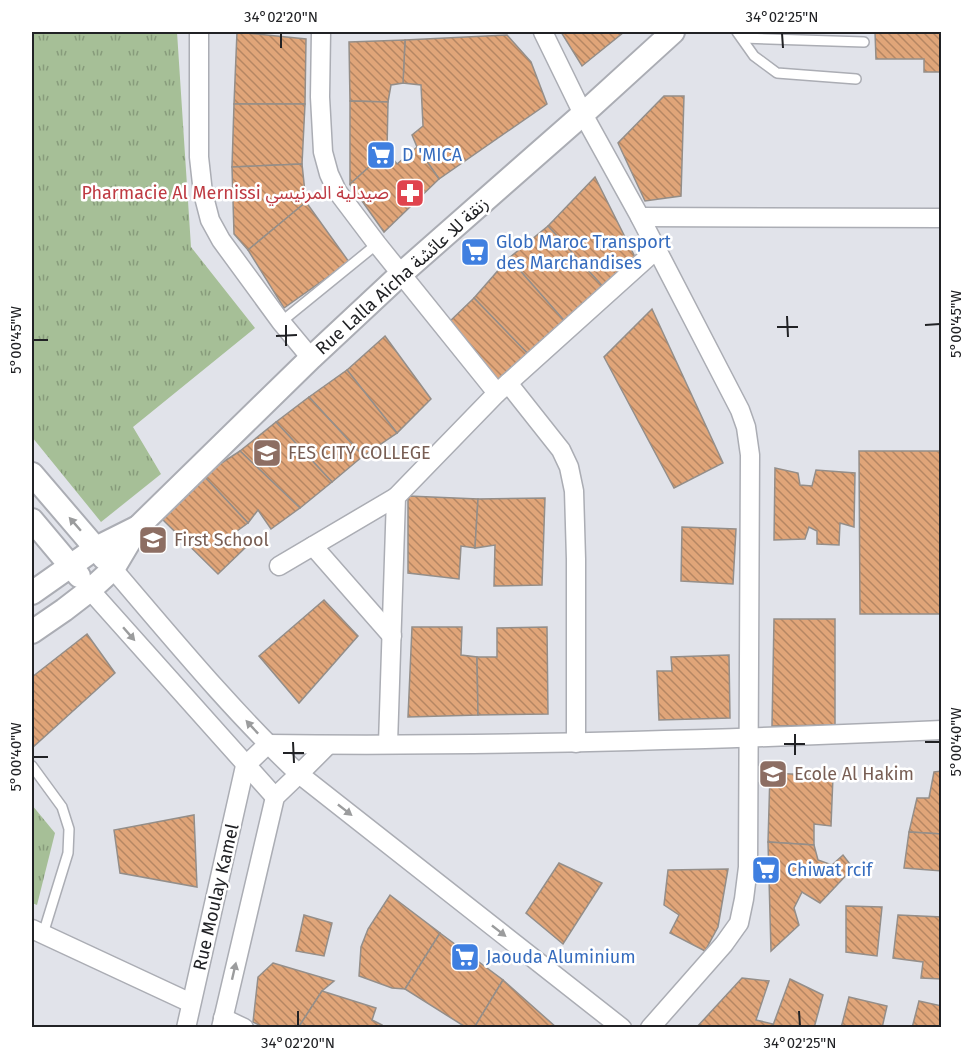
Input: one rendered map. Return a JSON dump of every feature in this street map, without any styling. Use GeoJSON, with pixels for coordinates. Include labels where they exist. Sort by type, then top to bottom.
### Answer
{"type":"FeatureCollection","features":[{"type":"Feature","properties":{"kind":"street"},"geometry":{"type":"LineString","coordinates":[[200,32],[199,157],[203,194],[210,220],[221,240],[281,322],[311,358]]}},
{"type":"Feature","properties":{"kind":"street"},"geometry":{"type":"LineString","coordinates":[[321,32],[320,97],[323,152],[337,191],[401,274],[502,388],[561,450],[569,467],[574,490],[576,559],[576,743]]}},
{"type":"Feature","properties":{"kind":"street"},"geometry":{"type":"LineString","coordinates":[[543,32],[740,410],[749,438],[748,867],[744,899],[739,923],[724,944],[650,1028]]}},
{"type":"Feature","properties":{"kind":"street","name":"Rue Lalla Aicha زنقة للا عائشة"},"geometry":{"type":"LineString","coordinates":[[32,632],[90,590],[113,569],[138,527],[311,358],[401,274],[584,114],[673,32]]}},
{"type":"Feature","properties":{"kind":"street"},"geometry":{"type":"LineString","coordinates":[[640,217],[942,218]]}},
{"type":"Feature","properties":{"kind":"street"},"geometry":{"type":"LineString","coordinates":[[279,566],[396,497],[502,388],[657,249]]}},
{"type":"Feature","properties":{"kind":"street"},"geometry":{"type":"LineString","coordinates":[[32,474],[224,697],[299,774],[622,1028]]}},
{"type":"Feature","properties":{"kind":"street"},"geometry":{"type":"LineString","coordinates":[[388,744],[396,497]]}},
{"type":"Feature","properties":{"kind":"street"},"geometry":{"type":"LineString","coordinates":[[32,520],[90,590],[275,797],[328,745]]}},
{"type":"Feature","properties":{"kind":"street","name":"Rue Lalla Aicha زنقة للا عائشة"},"geometry":{"type":"LineString","coordinates":[[32,593],[96,548],[138,527]]}},
{"type":"Feature","properties":{"kind":"street"},"geometry":{"type":"LineString","coordinates":[[313,546],[392,636]]}},
{"type":"Feature","properties":{"kind":"street"},"geometry":{"type":"LineString","coordinates":[[245,765],[268,744],[576,743],[748,739],[942,730]]}},
{"type":"Feature","properties":{"kind":"street","name":"Rue Moulay Kamel"},"geometry":{"type":"LineString","coordinates":[[186,1028],[245,765]]}},
{"type":"Feature","properties":{"kind":"street","name":"Rue Moulay Kamel"},"geometry":{"type":"LineString","coordinates":[[222,1023],[275,797]]}},
{"type":"Feature","properties":{"kind":"street"},"geometry":{"type":"LineString","coordinates":[[37,932],[191,1003]]}},
{"type":"Feature","properties":{"kind":"street"},"geometry":{"type":"LineString","coordinates":[[222,1023],[244,1028]]}},
{"type":"Feature","properties":{"kind":"lane"},"geometry":{"type":"LineString","coordinates":[[739,35],[864,42]]}},
{"type":"Feature","properties":{"kind":"lane"},"geometry":{"type":"LineString","coordinates":[[739,35],[754,56],[777,74],[856,79]]}},
{"type":"Feature","properties":{"kind":"lane"},"geometry":{"type":"LineString","coordinates":[[281,322],[377,244]]}},
{"type":"Feature","properties":{"kind":"lane"},"geometry":{"type":"LineString","coordinates":[[32,766],[62,807],[69,829],[68,853],[37,932]]}},
{"type":"Feature","properties":{"kind":"green space"},"geometry":{"type":"Polygon","coordinates":[[[32,32],[177,32],[191,247],[255,328],[133,427],[161,474],[101,522],[32,437],[32,32]]]}},
{"type":"Feature","properties":{"kind":"green space"},"geometry":{"type":"Polygon","coordinates":[[[32,805],[55,833],[37,905],[32,903],[32,805]]]}},
{"type":"Feature","properties":{"kind":"building"},"geometry":{"type":"Polygon","coordinates":[[[237,32],[306,39],[305,104],[234,104],[237,32]]]}},
{"type":"Feature","properties":{"kind":"building"},"geometry":{"type":"Polygon","coordinates":[[[561,32],[624,32],[582,66],[561,32]]]}},
{"type":"Feature","properties":{"kind":"building"},"geometry":{"type":"Polygon","coordinates":[[[875,32],[942,32],[942,72],[924,72],[924,59],[876,59],[875,32]]]}},
{"type":"Feature","properties":{"kind":"building"},"geometry":{"type":"Polygon","coordinates":[[[507,35],[531,62],[547,104],[439,179],[417,147],[412,135],[423,126],[421,85],[403,83],[405,40],[507,35]]]}},
{"type":"Feature","properties":{"kind":"building"},"geometry":{"type":"Polygon","coordinates":[[[405,40],[403,83],[391,85],[388,102],[350,101],[349,42],[405,40]]]}},
{"type":"Feature","properties":{"kind":"building"},"geometry":{"type":"Polygon","coordinates":[[[664,96],[684,96],[681,196],[645,201],[618,143],[664,96]]]}},
{"type":"Feature","properties":{"kind":"building"},"geometry":{"type":"Polygon","coordinates":[[[350,101],[388,102],[387,151],[350,184],[350,101]]]}},
{"type":"Feature","properties":{"kind":"building"},"geometry":{"type":"Polygon","coordinates":[[[234,104],[305,104],[302,164],[232,167],[234,104]]]}},
{"type":"Feature","properties":{"kind":"building"},"geometry":{"type":"Polygon","coordinates":[[[417,147],[439,179],[384,232],[350,184],[387,151],[397,164],[417,147]]]}},
{"type":"Feature","properties":{"kind":"building"},"geometry":{"type":"Polygon","coordinates":[[[302,164],[306,202],[248,250],[234,234],[232,167],[302,164]]]}},
{"type":"Feature","properties":{"kind":"building"},"geometry":{"type":"Polygon","coordinates":[[[595,177],[635,257],[605,289],[548,226],[595,177]]]}},
{"type":"Feature","properties":{"kind":"building"},"geometry":{"type":"Polygon","coordinates":[[[306,202],[349,262],[284,308],[248,250],[306,202]]]}},
{"type":"Feature","properties":{"kind":"building"},"geometry":{"type":"Polygon","coordinates":[[[548,226],[605,289],[567,324],[509,258],[548,226]]]}},
{"type":"Feature","properties":{"kind":"building"},"geometry":{"type":"Polygon","coordinates":[[[509,258],[567,324],[530,356],[474,298],[509,258]]]}},
{"type":"Feature","properties":{"kind":"building"},"geometry":{"type":"Polygon","coordinates":[[[474,298],[530,356],[497,384],[447,324],[474,298]]]}},
{"type":"Feature","properties":{"kind":"building"},"geometry":{"type":"Polygon","coordinates":[[[652,309],[723,463],[674,488],[604,357],[652,309]]]}},
{"type":"Feature","properties":{"kind":"building"},"geometry":{"type":"Polygon","coordinates":[[[385,336],[431,399],[397,433],[347,370],[385,336]]]}},
{"type":"Feature","properties":{"kind":"building"},"geometry":{"type":"Polygon","coordinates":[[[347,370],[397,433],[363,456],[309,397],[347,370]]]}},
{"type":"Feature","properties":{"kind":"building"},"geometry":{"type":"Polygon","coordinates":[[[309,397],[363,456],[332,482],[276,422],[309,397]]]}},
{"type":"Feature","properties":{"kind":"building"},"geometry":{"type":"Polygon","coordinates":[[[276,422],[332,482],[300,508],[240,451],[276,422]]]}},
{"type":"Feature","properties":{"kind":"building"},"geometry":{"type":"Polygon","coordinates":[[[240,451],[300,508],[271,529],[258,510],[248,523],[203,475],[240,451]]]}},
{"type":"Feature","properties":{"kind":"building"},"geometry":{"type":"Polygon","coordinates":[[[859,451],[942,451],[942,614],[860,614],[859,451]]]}},
{"type":"Feature","properties":{"kind":"building"},"geometry":{"type":"Polygon","coordinates":[[[775,468],[798,473],[800,485],[812,486],[816,470],[855,473],[854,527],[840,523],[839,545],[817,544],[817,531],[809,527],[805,539],[774,540],[775,468]]]}},
{"type":"Feature","properties":{"kind":"building"},"geometry":{"type":"Polygon","coordinates":[[[203,475],[248,523],[233,534],[247,546],[218,574],[159,516],[203,475]]]}},
{"type":"Feature","properties":{"kind":"building"},"geometry":{"type":"Polygon","coordinates":[[[408,496],[478,499],[475,548],[461,546],[459,579],[408,573],[408,496]]]}},
{"type":"Feature","properties":{"kind":"building"},"geometry":{"type":"Polygon","coordinates":[[[545,498],[542,585],[494,586],[495,545],[475,548],[478,499],[545,498]]]}},
{"type":"Feature","properties":{"kind":"building"},"geometry":{"type":"Polygon","coordinates":[[[682,527],[736,529],[733,584],[681,581],[682,527]]]}},
{"type":"Feature","properties":{"kind":"building"},"geometry":{"type":"Polygon","coordinates":[[[324,600],[358,636],[299,703],[259,656],[324,600]]]}},
{"type":"Feature","properties":{"kind":"building"},"geometry":{"type":"Polygon","coordinates":[[[774,619],[835,619],[835,725],[772,726],[774,619]]]}},
{"type":"Feature","properties":{"kind":"building"},"geometry":{"type":"Polygon","coordinates":[[[412,627],[462,627],[461,655],[477,657],[478,715],[408,717],[412,627]]]}},
{"type":"Feature","properties":{"kind":"building"},"geometry":{"type":"Polygon","coordinates":[[[547,627],[548,714],[478,715],[477,657],[497,657],[497,628],[547,627]]]}},
{"type":"Feature","properties":{"kind":"building"},"geometry":{"type":"Polygon","coordinates":[[[87,634],[115,673],[32,748],[32,677],[87,634]]]}},
{"type":"Feature","properties":{"kind":"building"},"geometry":{"type":"Polygon","coordinates":[[[729,655],[730,718],[659,720],[657,671],[672,671],[671,657],[729,655]]]}},
{"type":"Feature","properties":{"kind":"building"},"geometry":{"type":"Polygon","coordinates":[[[942,771],[942,834],[909,832],[917,798],[929,798],[934,772],[942,771]]]}},
{"type":"Feature","properties":{"kind":"building"},"geometry":{"type":"Polygon","coordinates":[[[770,773],[833,776],[831,826],[814,824],[814,845],[768,842],[770,773]]]}},
{"type":"Feature","properties":{"kind":"building"},"geometry":{"type":"Polygon","coordinates":[[[194,815],[197,887],[120,873],[114,830],[194,815]]]}},
{"type":"Feature","properties":{"kind":"building"},"geometry":{"type":"Polygon","coordinates":[[[909,832],[942,834],[942,871],[904,868],[909,832]]]}},
{"type":"Feature","properties":{"kind":"building"},"geometry":{"type":"Polygon","coordinates":[[[768,842],[814,845],[818,860],[832,865],[843,855],[853,868],[820,903],[802,892],[794,908],[799,925],[771,951],[768,842]]]}},
{"type":"Feature","properties":{"kind":"building"},"geometry":{"type":"Polygon","coordinates":[[[559,863],[602,883],[563,944],[526,913],[559,863]]]}},
{"type":"Feature","properties":{"kind":"building"},"geometry":{"type":"Polygon","coordinates":[[[728,869],[718,927],[705,951],[670,933],[679,915],[664,905],[668,870],[728,869]]]}},
{"type":"Feature","properties":{"kind":"building"},"geometry":{"type":"Polygon","coordinates":[[[390,895],[440,933],[405,989],[392,988],[359,976],[361,947],[368,929],[390,895]]]}},
{"type":"Feature","properties":{"kind":"building"},"geometry":{"type":"Polygon","coordinates":[[[846,906],[882,907],[877,956],[846,952],[846,906]]]}},
{"type":"Feature","properties":{"kind":"building"},"geometry":{"type":"Polygon","coordinates":[[[304,915],[332,923],[324,956],[296,951],[304,915]]]}},
{"type":"Feature","properties":{"kind":"building"},"geometry":{"type":"Polygon","coordinates":[[[898,915],[942,917],[942,979],[921,978],[923,962],[893,958],[898,915]]]}},
{"type":"Feature","properties":{"kind":"building"},"geometry":{"type":"Polygon","coordinates":[[[440,933],[503,980],[474,1028],[467,1028],[405,989],[440,933]]]}},
{"type":"Feature","properties":{"kind":"building"},"geometry":{"type":"Polygon","coordinates":[[[273,963],[334,981],[322,991],[298,1028],[265,1028],[253,1022],[258,977],[273,963]]]}},
{"type":"Feature","properties":{"kind":"building"},"geometry":{"type":"Polygon","coordinates":[[[742,978],[769,981],[756,1020],[773,1024],[772,1028],[696,1028],[742,978]]]}},
{"type":"Feature","properties":{"kind":"building"},"geometry":{"type":"Polygon","coordinates":[[[790,979],[823,995],[814,1028],[772,1028],[790,979]]]}},
{"type":"Feature","properties":{"kind":"building"},"geometry":{"type":"Polygon","coordinates":[[[503,980],[557,1028],[474,1028],[503,980]]]}},
{"type":"Feature","properties":{"kind":"building"},"geometry":{"type":"Polygon","coordinates":[[[322,991],[376,1008],[372,1020],[382,1025],[381,1028],[298,1028],[322,991]]]}},
{"type":"Feature","properties":{"kind":"building"},"geometry":{"type":"Polygon","coordinates":[[[849,997],[887,1006],[882,1028],[841,1028],[849,997]]]}},
{"type":"Feature","properties":{"kind":"building"},"geometry":{"type":"Polygon","coordinates":[[[919,1001],[942,1006],[942,1028],[912,1028],[919,1001]]]}},
{"type":"Feature","properties":{"kind":"place","name":"D 'MICA"},"geometry":{"type":"Point","coordinates":[381,155]}},
{"type":"Feature","properties":{"kind":"place","name":"Pharmacie Al Mernissi صيدلية المرنيسي"},"geometry":{"type":"Point","coordinates":[410,193]}},
{"type":"Feature","properties":{"kind":"place","name":"Glob Maroc Transport des Marchandises"},"geometry":{"type":"Point","coordinates":[475,252]}},
{"type":"Feature","properties":{"kind":"place","name":"FES CITY COLLEGE"},"geometry":{"type":"Point","coordinates":[267,453]}},
{"type":"Feature","properties":{"kind":"place","name":"First School"},"geometry":{"type":"Point","coordinates":[153,540]}},
{"type":"Feature","properties":{"kind":"place","name":"Ecole Al Hakim"},"geometry":{"type":"Point","coordinates":[773,774]}},
{"type":"Feature","properties":{"kind":"place","name":"Chiwat rcif"},"geometry":{"type":"Point","coordinates":[766,870]}},
{"type":"Feature","properties":{"kind":"place","name":"Jaouda Aluminium"},"geometry":{"type":"Point","coordinates":[465,957]}}]}
